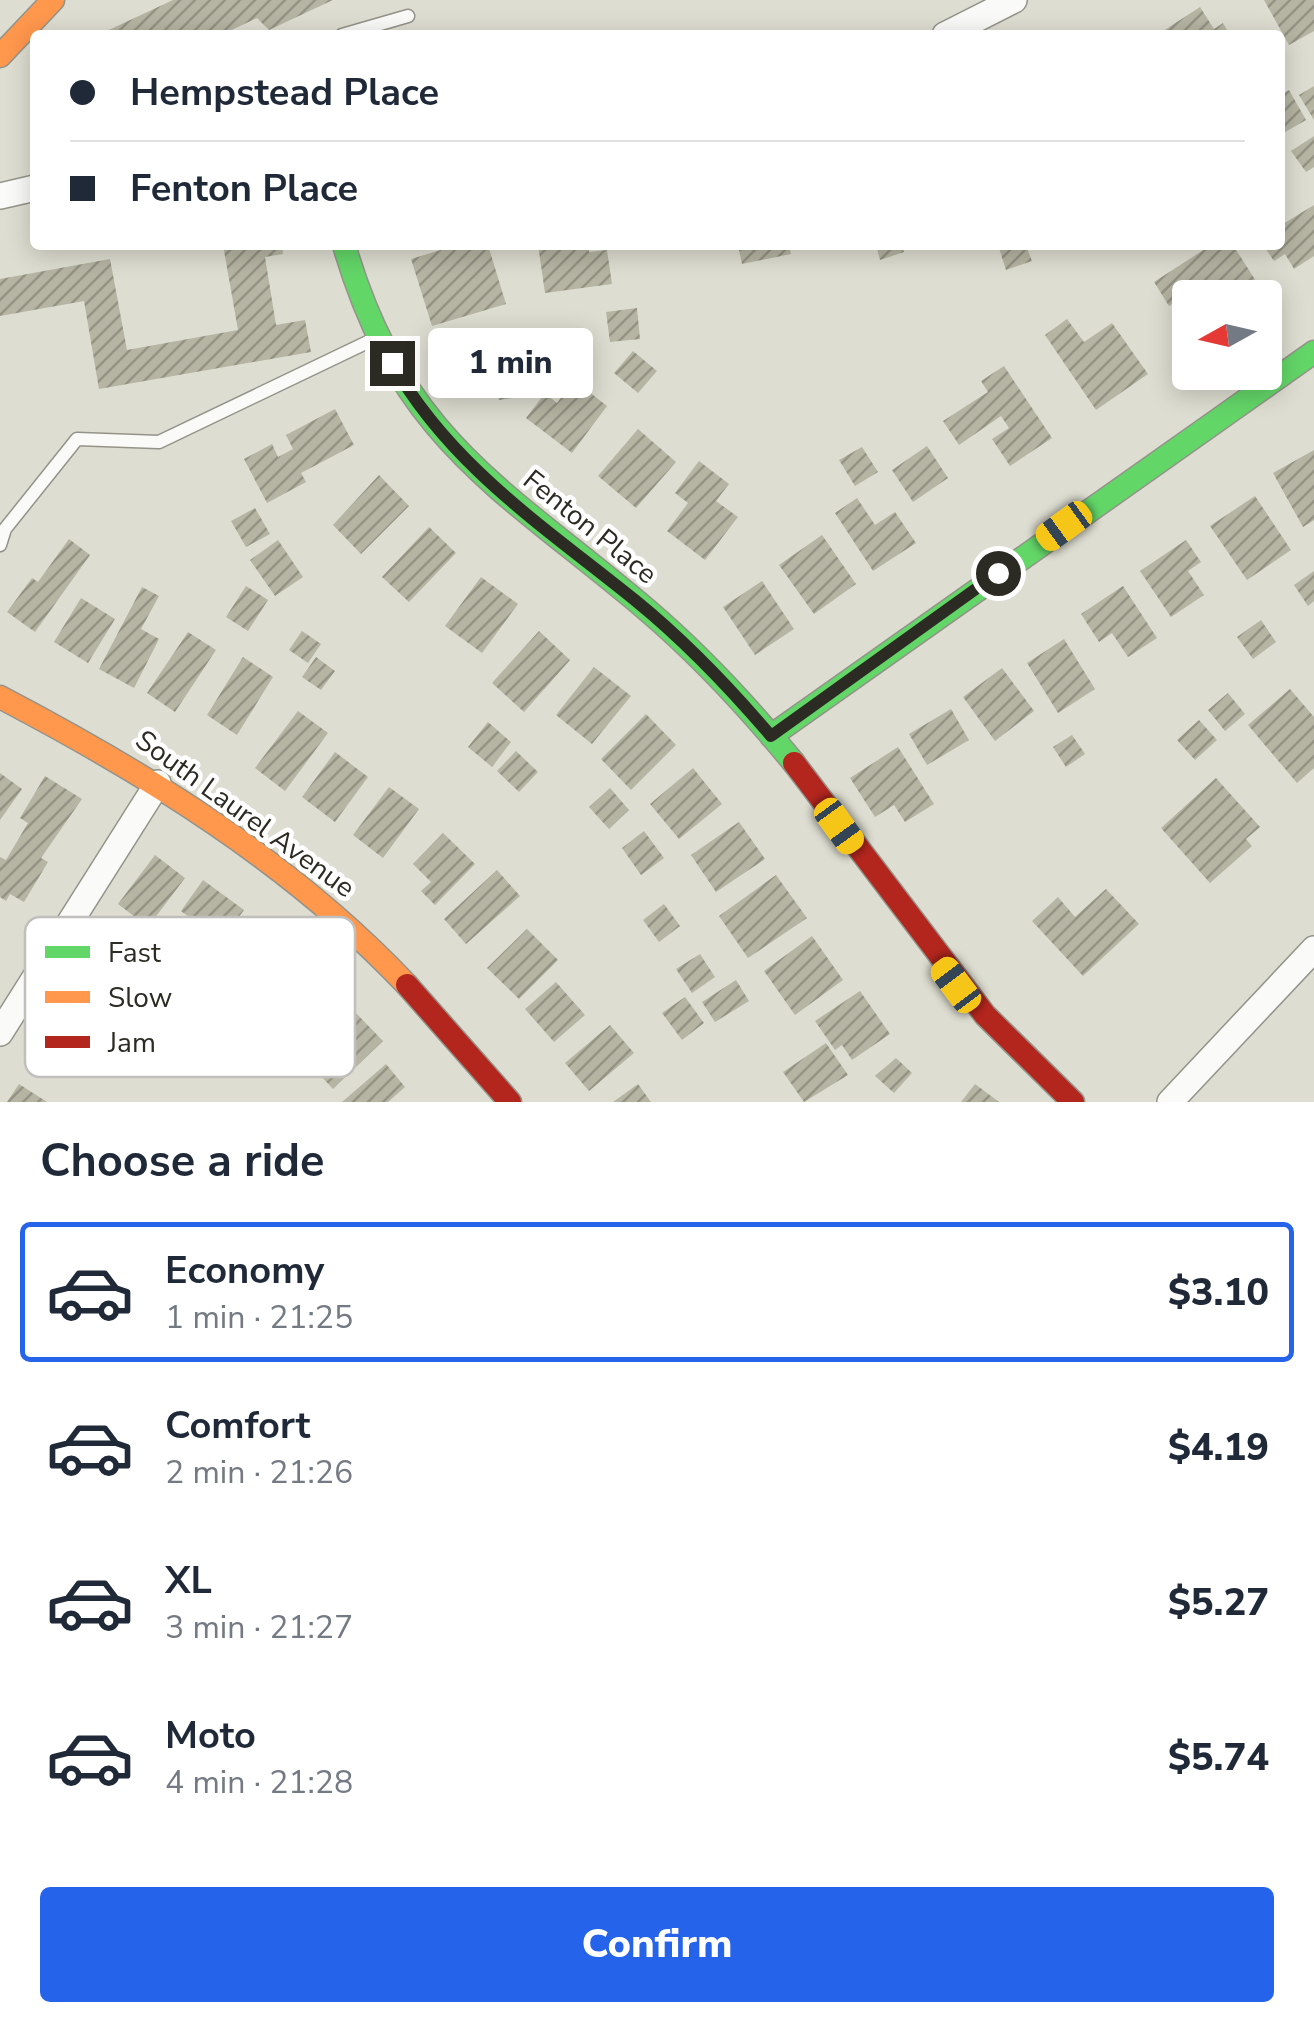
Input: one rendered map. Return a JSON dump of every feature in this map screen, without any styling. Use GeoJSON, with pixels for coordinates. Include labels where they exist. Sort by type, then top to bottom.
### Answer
{"type":"FeatureCollection","features":[{"type":"Feature","properties":{"kind":"street"},"geometry":{"type":"LineString","coordinates":[[0,56],[53,0]]}},
{"type":"Feature","properties":{"kind":"street"},"geometry":{"type":"LineString","coordinates":[[955,30],[1014,0]]}},
{"type":"Feature","properties":{"kind":"street"},"geometry":{"type":"LineString","coordinates":[[0,196],[30,189]]}},
{"type":"Feature","properties":{"kind":"street","name":"Fenton Place"},"geometry":{"type":"LineString","coordinates":[[346,250],[378,338],[415,401],[482,479],[643,607],[771,736],[956,985],[1016,1053],[1073,1102]]}},
{"type":"Feature","properties":{"kind":"street"},"geometry":{"type":"LineString","coordinates":[[771,736],[1314,352]]}},
{"type":"Feature","properties":{"kind":"street","name":"South Laurel Avenue"},"geometry":{"type":"LineString","coordinates":[[0,698],[81,737],[158,783],[292,878],[338,917]]}},
{"type":"Feature","properties":{"kind":"street"},"geometry":{"type":"LineString","coordinates":[[73,917],[158,783]]}},
{"type":"Feature","properties":{"kind":"street","name":"South Laurel Avenue"},"geometry":{"type":"LineString","coordinates":[[355,932],[429,1005],[510,1102]]}},
{"type":"Feature","properties":{"kind":"street"},"geometry":{"type":"LineString","coordinates":[[1170,1102],[1314,949]]}},
{"type":"Feature","properties":{"kind":"street"},"geometry":{"type":"LineString","coordinates":[[0,1033],[25,993]]}},
{"type":"Feature","properties":{"kind":"lane"},"geometry":{"type":"LineString","coordinates":[[359,30],[408,16]]}},
{"type":"Feature","properties":{"kind":"lane"},"geometry":{"type":"LineString","coordinates":[[0,545],[5,529],[76,439],[158,442],[378,338]]}},
{"type":"Feature","properties":{"kind":"building"},"geometry":{"type":"Polygon","coordinates":[[[173,0],[333,0],[269,30],[257,18],[232,30],[109,30],[173,0]]]}},
{"type":"Feature","properties":{"kind":"building"},"geometry":{"type":"Polygon","coordinates":[[[1264,0],[1314,0],[1314,31],[1289,45],[1285,30],[1281,30],[1264,0]]]}},
{"type":"Feature","properties":{"kind":"building"},"geometry":{"type":"Polygon","coordinates":[[[1200,7],[1214,29],[1223,23],[1227,30],[1165,30],[1200,7]]]}},
{"type":"Feature","properties":{"kind":"building"},"geometry":{"type":"Polygon","coordinates":[[[1314,86],[1314,120],[1299,95],[1314,86]]]}},
{"type":"Feature","properties":{"kind":"building"},"geometry":{"type":"Polygon","coordinates":[[[1289,90],[1306,120],[1285,132],[1285,92],[1289,90]]]}},
{"type":"Feature","properties":{"kind":"building"},"geometry":{"type":"Polygon","coordinates":[[[1314,136],[1314,167],[1306,172],[1291,151],[1314,136]]]}},
{"type":"Feature","properties":{"kind":"building"},"geometry":{"type":"Polygon","coordinates":[[[1314,205],[1314,256],[1294,269],[1285,254],[1274,261],[1266,250],[1285,250],[1285,223],[1314,205]]]}},
{"type":"Feature","properties":{"kind":"building"},"geometry":{"type":"Polygon","coordinates":[[[224,250],[283,250],[283,254],[265,257],[276,325],[305,320],[311,352],[99,389],[84,301],[0,316],[0,279],[110,259],[127,350],[238,330],[224,250]]]}},
{"type":"Feature","properties":{"kind":"building"},"geometry":{"type":"Polygon","coordinates":[[[441,250],[490,250],[506,304],[432,326],[411,259],[441,250]]]}},
{"type":"Feature","properties":{"kind":"building"},"geometry":{"type":"Polygon","coordinates":[[[539,250],[607,250],[612,284],[545,293],[539,250]]]}},
{"type":"Feature","properties":{"kind":"building"},"geometry":{"type":"Polygon","coordinates":[[[739,250],[790,250],[791,254],[742,264],[739,250]]]}},
{"type":"Feature","properties":{"kind":"building"},"geometry":{"type":"Polygon","coordinates":[[[877,250],[903,250],[904,252],[880,260],[877,250]]]}},
{"type":"Feature","properties":{"kind":"building"},"geometry":{"type":"Polygon","coordinates":[[[1000,250],[1028,250],[1032,261],[1006,270],[1000,250]]]}},
{"type":"Feature","properties":{"kind":"building"},"geometry":{"type":"Polygon","coordinates":[[[1203,250],[1236,250],[1255,280],[1172,280],[1169,306],[1154,282],[1203,250]]]}},
{"type":"Feature","properties":{"kind":"building"},"geometry":{"type":"Polygon","coordinates":[[[637,308],[640,339],[610,342],[606,312],[637,308]]]}},
{"type":"Feature","properties":{"kind":"building"},"geometry":{"type":"Polygon","coordinates":[[[1067,319],[1084,342],[1112,323],[1148,374],[1096,410],[1045,335],[1067,319]]]}},
{"type":"Feature","properties":{"kind":"building"},"geometry":{"type":"Polygon","coordinates":[[[633,351],[657,371],[638,393],[614,373],[633,351]]]}},
{"type":"Feature","properties":{"kind":"building"},"geometry":{"type":"Polygon","coordinates":[[[521,362],[527,396],[499,400],[493,367],[521,362]]]}},
{"type":"Feature","properties":{"kind":"building"},"geometry":{"type":"Polygon","coordinates":[[[1004,366],[1052,438],[1010,466],[992,439],[1009,428],[1001,416],[959,445],[943,421],[988,392],[981,381],[1004,366]]]}},
{"type":"Feature","properties":{"kind":"building"},"geometry":{"type":"Polygon","coordinates":[[[574,380],[607,406],[572,453],[526,418],[545,393],[557,403],[574,380]]]}},
{"type":"Feature","properties":{"kind":"building"},"geometry":{"type":"Polygon","coordinates":[[[335,409],[354,445],[301,473],[306,482],[267,503],[244,459],[272,444],[278,457],[293,449],[286,435],[335,409]]]}},
{"type":"Feature","properties":{"kind":"building"},"geometry":{"type":"Polygon","coordinates":[[[638,429],[676,462],[636,508],[598,476],[638,429]]]}},
{"type":"Feature","properties":{"kind":"building"},"geometry":{"type":"Polygon","coordinates":[[[927,446],[948,478],[913,502],[892,470],[927,446]]]}},
{"type":"Feature","properties":{"kind":"building"},"geometry":{"type":"Polygon","coordinates":[[[862,447],[878,472],[855,486],[839,460],[862,447]]]}},
{"type":"Feature","properties":{"kind":"building"},"geometry":{"type":"Polygon","coordinates":[[[1314,450],[1314,520],[1303,527],[1273,473],[1314,450]]]}},
{"type":"Feature","properties":{"kind":"building"},"geometry":{"type":"Polygon","coordinates":[[[699,461],[729,484],[716,501],[738,517],[705,560],[667,531],[688,503],[675,493],[699,461]]]}},
{"type":"Feature","properties":{"kind":"building"},"geometry":{"type":"Polygon","coordinates":[[[379,475],[409,506],[361,554],[333,525],[379,475]]]}},
{"type":"Feature","properties":{"kind":"building"},"geometry":{"type":"Polygon","coordinates":[[[1255,496],[1291,550],[1247,580],[1210,526],[1255,496]]]}},
{"type":"Feature","properties":{"kind":"building"},"geometry":{"type":"Polygon","coordinates":[[[857,498],[875,525],[895,512],[916,543],[873,571],[835,513],[857,498]]]}},
{"type":"Feature","properties":{"kind":"building"},"geometry":{"type":"Polygon","coordinates":[[[255,508],[270,534],[246,547],[231,521],[255,508]]]}},
{"type":"Feature","properties":{"kind":"building"},"geometry":{"type":"Polygon","coordinates":[[[429,527],[456,553],[409,602],[382,577],[429,527]]]}},
{"type":"Feature","properties":{"kind":"building"},"geometry":{"type":"Polygon","coordinates":[[[822,535],[856,584],[814,614],[779,565],[822,535]]]}},
{"type":"Feature","properties":{"kind":"building"},"geometry":{"type":"Polygon","coordinates":[[[69,539],[90,555],[35,632],[7,612],[32,578],[38,582],[69,539]]]}},
{"type":"Feature","properties":{"kind":"building"},"geometry":{"type":"Polygon","coordinates":[[[278,540],[303,577],[275,596],[250,560],[278,540]]]}},
{"type":"Feature","properties":{"kind":"building"},"geometry":{"type":"Polygon","coordinates":[[[1186,540],[1201,562],[1188,571],[1204,595],[1171,617],[1140,571],[1186,540]]]}},
{"type":"Feature","properties":{"kind":"building"},"geometry":{"type":"Polygon","coordinates":[[[1314,571],[1314,601],[1308,606],[1294,585],[1314,571]]]}},
{"type":"Feature","properties":{"kind":"building"},"geometry":{"type":"Polygon","coordinates":[[[481,577],[518,604],[482,653],[445,626],[481,577]]]}},
{"type":"Feature","properties":{"kind":"building"},"geometry":{"type":"Polygon","coordinates":[[[762,581],[794,629],[755,655],[723,607],[762,581]]]}},
{"type":"Feature","properties":{"kind":"building"},"geometry":{"type":"Polygon","coordinates":[[[246,586],[268,600],[248,631],[226,617],[246,586]]]}},
{"type":"Feature","properties":{"kind":"building"},"geometry":{"type":"Polygon","coordinates":[[[1123,586],[1157,638],[1128,657],[1112,633],[1099,642],[1081,614],[1123,586]]]}},
{"type":"Feature","properties":{"kind":"building"},"geometry":{"type":"Polygon","coordinates":[[[142,587],[159,596],[141,629],[159,639],[134,688],[99,669],[142,587]]]}},
{"type":"Feature","properties":{"kind":"building"},"geometry":{"type":"Polygon","coordinates":[[[81,598],[115,619],[88,663],[54,642],[81,598]]]}},
{"type":"Feature","properties":{"kind":"building"},"geometry":{"type":"Polygon","coordinates":[[[1261,620],[1276,642],[1253,659],[1237,637],[1261,620]]]}},
{"type":"Feature","properties":{"kind":"building"},"geometry":{"type":"Polygon","coordinates":[[[302,631],[321,644],[308,663],[289,650],[302,631]]]}},
{"type":"Feature","properties":{"kind":"building"},"geometry":{"type":"Polygon","coordinates":[[[539,631],[570,660],[524,712],[492,683],[539,631]]]}},
{"type":"Feature","properties":{"kind":"building"},"geometry":{"type":"Polygon","coordinates":[[[188,632],[216,650],[175,712],[147,693],[188,632]]]}},
{"type":"Feature","properties":{"kind":"building"},"geometry":{"type":"Polygon","coordinates":[[[1064,639],[1095,689],[1058,713],[1027,663],[1064,639]]]}},
{"type":"Feature","properties":{"kind":"building"},"geometry":{"type":"Polygon","coordinates":[[[243,657],[273,677],[237,735],[207,715],[243,657]]]}},
{"type":"Feature","properties":{"kind":"building"},"geometry":{"type":"Polygon","coordinates":[[[316,657],[335,671],[321,690],[302,677],[316,657]]]}},
{"type":"Feature","properties":{"kind":"building"},"geometry":{"type":"Polygon","coordinates":[[[594,667],[631,696],[592,744],[556,715],[594,667]]]}},
{"type":"Feature","properties":{"kind":"building"},"geometry":{"type":"Polygon","coordinates":[[[1002,668],[1034,711],[995,741],[963,697],[1002,668]]]}},
{"type":"Feature","properties":{"kind":"building"},"geometry":{"type":"Polygon","coordinates":[[[1290,689],[1314,717],[1314,768],[1297,783],[1248,725],[1290,689]]]}},
{"type":"Feature","properties":{"kind":"building"},"geometry":{"type":"Polygon","coordinates":[[[1228,693],[1245,714],[1225,731],[1208,710],[1228,693]]]}},
{"type":"Feature","properties":{"kind":"building"},"geometry":{"type":"Polygon","coordinates":[[[951,709],[969,740],[927,765],[909,734],[951,709]]]}},
{"type":"Feature","properties":{"kind":"building"},"geometry":{"type":"Polygon","coordinates":[[[298,711],[328,733],[285,791],[255,768],[298,711]]]}},
{"type":"Feature","properties":{"kind":"building"},"geometry":{"type":"Polygon","coordinates":[[[646,714],[676,745],[631,790],[601,759],[646,714]]]}},
{"type":"Feature","properties":{"kind":"building"},"geometry":{"type":"Polygon","coordinates":[[[1199,720],[1217,740],[1195,760],[1177,740],[1199,720]]]}},
{"type":"Feature","properties":{"kind":"building"},"geometry":{"type":"Polygon","coordinates":[[[488,722],[511,742],[492,767],[468,747],[488,722]]]}},
{"type":"Feature","properties":{"kind":"building"},"geometry":{"type":"Polygon","coordinates":[[[1072,735],[1085,754],[1066,767],[1053,747],[1072,735]]]}},
{"type":"Feature","properties":{"kind":"building"},"geometry":{"type":"Polygon","coordinates":[[[898,747],[934,804],[905,822],[894,805],[875,817],[850,778],[898,747]]]}},
{"type":"Feature","properties":{"kind":"building"},"geometry":{"type":"Polygon","coordinates":[[[516,751],[538,772],[519,792],[497,771],[516,751]]]}},
{"type":"Feature","properties":{"kind":"building"},"geometry":{"type":"Polygon","coordinates":[[[335,752],[368,777],[335,822],[302,797],[335,752]]]}},
{"type":"Feature","properties":{"kind":"building"},"geometry":{"type":"Polygon","coordinates":[[[693,768],[722,804],[679,839],[650,804],[693,768]]]}},
{"type":"Feature","properties":{"kind":"building"},"geometry":{"type":"Polygon","coordinates":[[[0,773],[22,789],[0,820],[0,773]]]}},
{"type":"Feature","properties":{"kind":"building"},"geometry":{"type":"Polygon","coordinates":[[[45,776],[82,799],[41,858],[48,862],[24,902],[10,894],[6,901],[0,897],[0,857],[6,860],[28,823],[20,818],[45,776]]]}},
{"type":"Feature","properties":{"kind":"building"},"geometry":{"type":"Polygon","coordinates":[[[1216,778],[1260,827],[1246,839],[1252,846],[1210,883],[1161,828],[1216,778]]]}},
{"type":"Feature","properties":{"kind":"building"},"geometry":{"type":"Polygon","coordinates":[[[389,787],[419,809],[383,858],[353,835],[389,787]]]}},
{"type":"Feature","properties":{"kind":"building"},"geometry":{"type":"Polygon","coordinates":[[[610,788],[629,810],[609,829],[589,807],[610,788]]]}},
{"type":"Feature","properties":{"kind":"building"},"geometry":{"type":"Polygon","coordinates":[[[739,822],[765,859],[716,892],[691,855],[739,822]]]}},
{"type":"Feature","properties":{"kind":"building"},"geometry":{"type":"Polygon","coordinates":[[[644,831],[664,858],[641,875],[622,848],[644,831]]]}},
{"type":"Feature","properties":{"kind":"building"},"geometry":{"type":"Polygon","coordinates":[[[443,833],[475,864],[435,905],[421,891],[431,882],[413,864],[443,833]]]}},
{"type":"Feature","properties":{"kind":"building"},"geometry":{"type":"Polygon","coordinates":[[[155,855],[185,878],[156,917],[135,917],[118,904],[155,855]]]}},
{"type":"Feature","properties":{"kind":"building"},"geometry":{"type":"Polygon","coordinates":[[[497,870],[520,896],[466,944],[444,919],[497,870]]]}},
{"type":"Feature","properties":{"kind":"building"},"geometry":{"type":"Polygon","coordinates":[[[776,875],[807,918],[748,958],[719,916],[776,875]]]}},
{"type":"Feature","properties":{"kind":"building"},"geometry":{"type":"Polygon","coordinates":[[[203,880],[244,910],[239,917],[189,917],[181,911],[203,880]]]}},
{"type":"Feature","properties":{"kind":"building"},"geometry":{"type":"Polygon","coordinates":[[[1106,889],[1139,924],[1083,976],[1032,921],[1058,897],[1075,917],[1106,889]]]}},
{"type":"Feature","properties":{"kind":"building"},"geometry":{"type":"Polygon","coordinates":[[[664,904],[680,926],[659,942],[643,920],[664,904]]]}},
{"type":"Feature","properties":{"kind":"building"},"geometry":{"type":"Polygon","coordinates":[[[527,929],[558,960],[519,999],[487,968],[527,929]]]}},
{"type":"Feature","properties":{"kind":"building"},"geometry":{"type":"Polygon","coordinates":[[[812,936],[843,980],[795,1015],[764,971],[812,936]]]}},
{"type":"Feature","properties":{"kind":"building"},"geometry":{"type":"Polygon","coordinates":[[[700,954],[715,977],[692,993],[676,969],[700,954]]]}},
{"type":"Feature","properties":{"kind":"building"},"geometry":{"type":"Polygon","coordinates":[[[736,980],[749,1001],[715,1022],[702,1002],[736,980]]]}},
{"type":"Feature","properties":{"kind":"building"},"geometry":{"type":"Polygon","coordinates":[[[556,982],[585,1015],[554,1042],[525,1009],[556,982]]]}},
{"type":"Feature","properties":{"kind":"building"},"geometry":{"type":"Polygon","coordinates":[[[860,991],[890,1034],[852,1060],[842,1045],[835,1050],[815,1021],[860,991]]]}},
{"type":"Feature","properties":{"kind":"building"},"geometry":{"type":"Polygon","coordinates":[[[685,997],[704,1023],[682,1040],[662,1013],[685,997]]]}},
{"type":"Feature","properties":{"kind":"building"},"geometry":{"type":"Polygon","coordinates":[[[355,1012],[383,1041],[355,1068],[355,1012]]]}},
{"type":"Feature","properties":{"kind":"building"},"geometry":{"type":"Polygon","coordinates":[[[610,1025],[634,1053],[589,1091],[565,1063],[610,1025]]]}},
{"type":"Feature","properties":{"kind":"building"},"geometry":{"type":"Polygon","coordinates":[[[826,1043],[848,1075],[804,1102],[783,1072],[826,1043]]]}},
{"type":"Feature","properties":{"kind":"building"},"geometry":{"type":"Polygon","coordinates":[[[896,1058],[912,1073],[894,1093],[875,1076],[896,1058]]]}},
{"type":"Feature","properties":{"kind":"building"},"geometry":{"type":"Polygon","coordinates":[[[386,1064],[405,1087],[388,1102],[342,1102],[386,1064]]]}},
{"type":"Feature","properties":{"kind":"building"},"geometry":{"type":"Polygon","coordinates":[[[322,1077],[346,1077],[333,1089],[322,1077]]]}},
{"type":"Feature","properties":{"kind":"building"},"geometry":{"type":"Polygon","coordinates":[[[19,1084],[47,1102],[7,1102],[19,1084]]]}},
{"type":"Feature","properties":{"kind":"building"},"geometry":{"type":"Polygon","coordinates":[[[638,1084],[651,1102],[613,1102],[638,1084]]]}},
{"type":"Feature","properties":{"kind":"building"},"geometry":{"type":"Polygon","coordinates":[[[975,1084],[999,1102],[961,1102],[975,1084]]]}},
{"type":"Feature","properties":{"kind":"traffic: fast"},"geometry":{"type":"LineString","coordinates":[[346,250],[368,312],[395,368],[427,415],[503,492],[686,646],[794,763]]}},
{"type":"Feature","properties":{"kind":"traffic: fast"},"geometry":{"type":"LineString","coordinates":[[771,736],[1314,352]]}},
{"type":"Feature","properties":{"kind":"traffic: slow"},"geometry":{"type":"LineString","coordinates":[[0,56],[53,0]]}},
{"type":"Feature","properties":{"kind":"traffic: slow"},"geometry":{"type":"LineString","coordinates":[[0,697],[109,757],[215,824],[336,917]]}},
{"type":"Feature","properties":{"kind":"traffic: slow"},"geometry":{"type":"LineString","coordinates":[[355,934],[407,985]]}},
{"type":"Feature","properties":{"kind":"traffic: jam"},"geometry":{"type":"LineString","coordinates":[[794,763],[985,1015],[1073,1102]]}},
{"type":"Feature","properties":{"kind":"traffic: jam"},"geometry":{"type":"LineString","coordinates":[[407,985],[510,1102]]}},
{"type":"Feature","properties":{"kind":"route"},"geometry":{"type":"LineString","coordinates":[[392,363],[441,436],[482,479],[643,607],[771,736],[998,573]]}}]}
